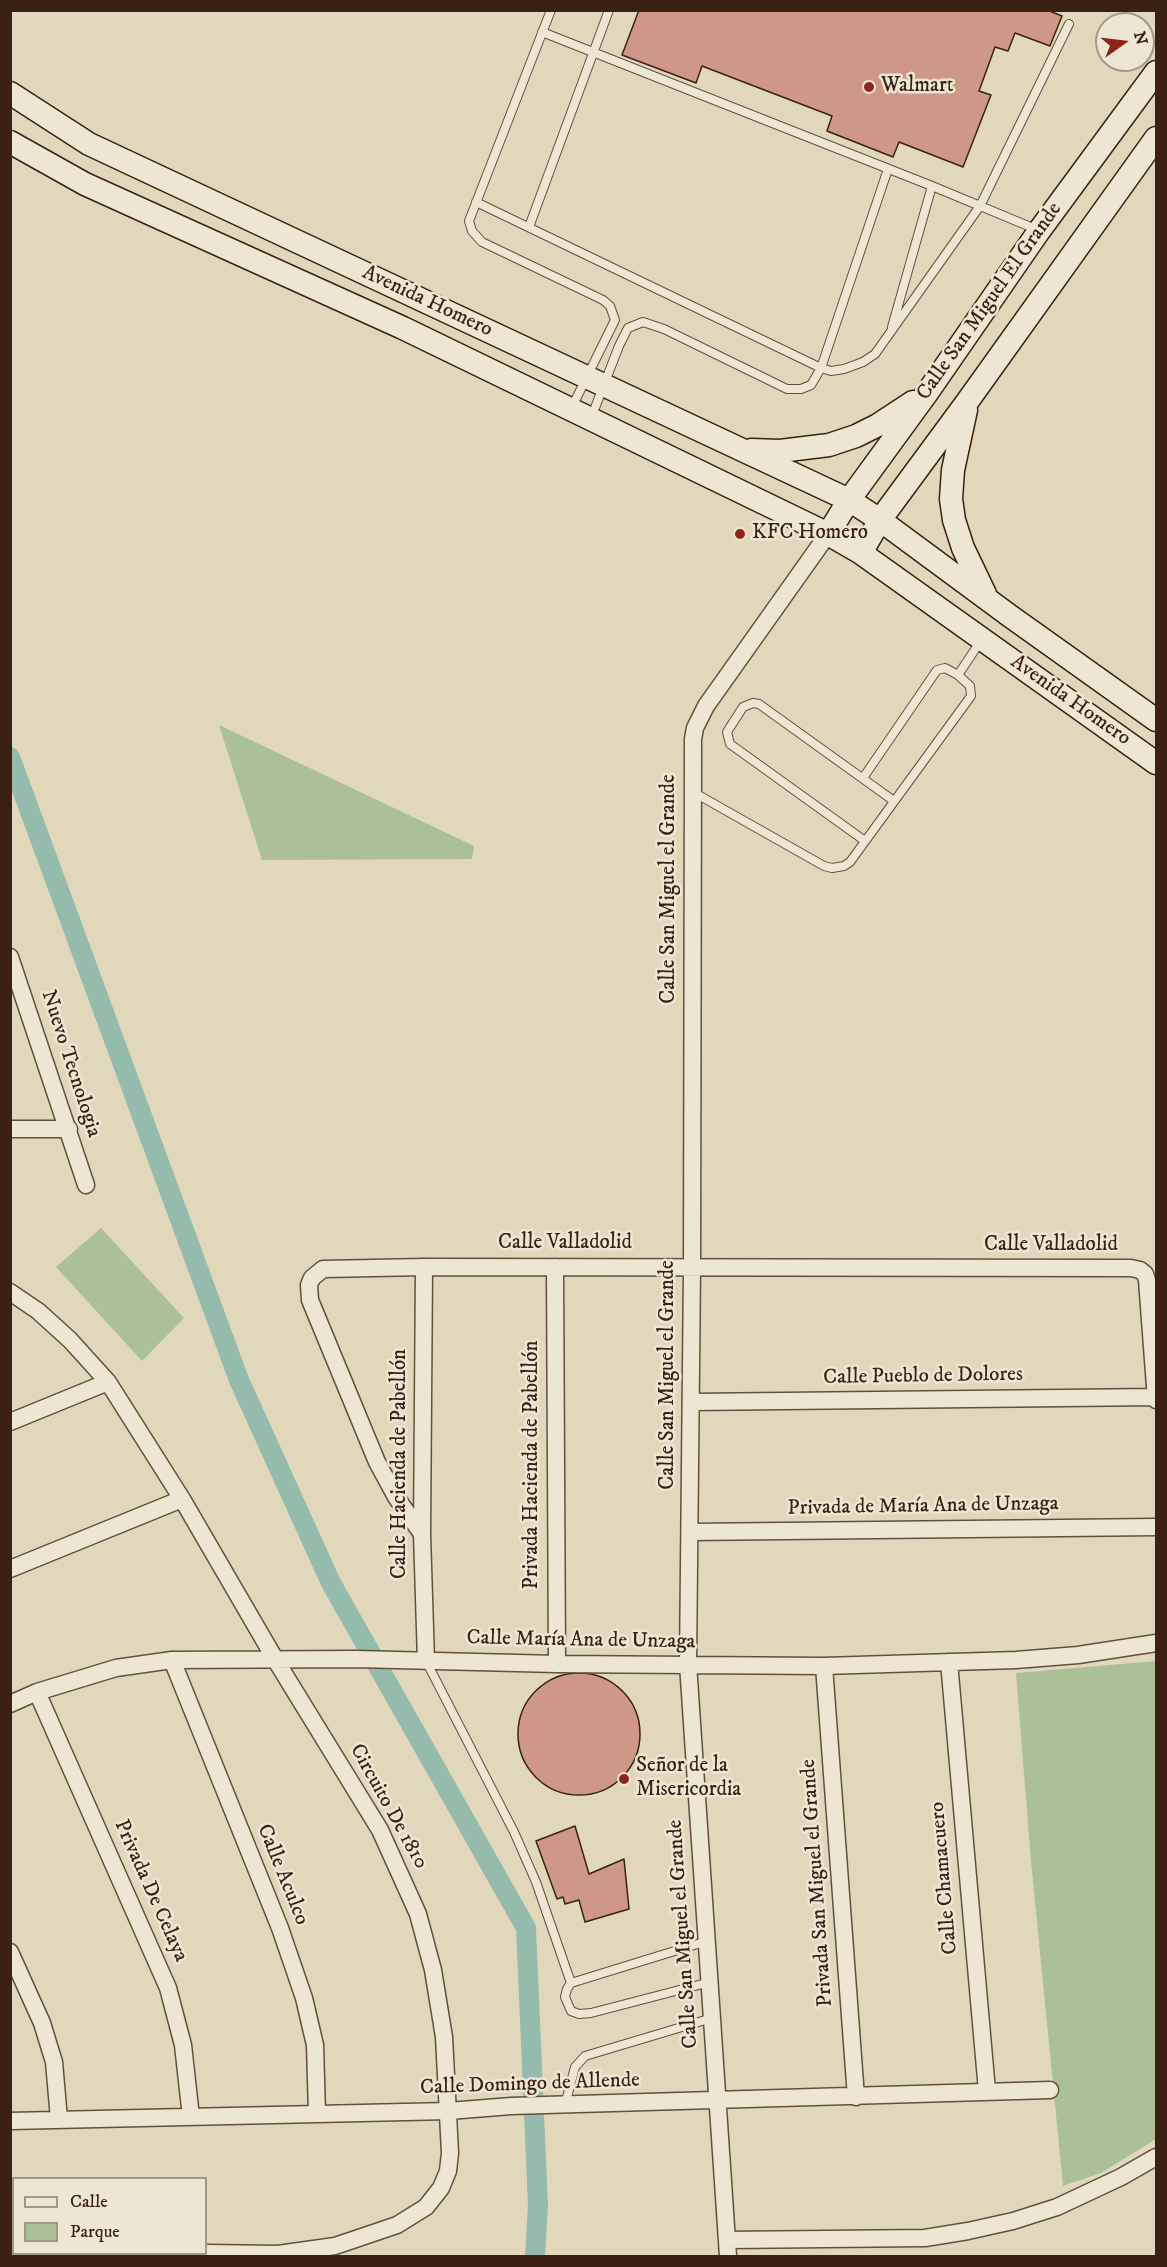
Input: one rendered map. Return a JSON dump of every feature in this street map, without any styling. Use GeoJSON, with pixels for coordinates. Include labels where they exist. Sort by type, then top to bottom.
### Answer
{"type":"FeatureCollection","features":[{"type":"Feature","properties":{"kind":"main road","name":"Calle San Miguel El Grande"},"geometry":{"type":"LineString","coordinates":[[828,534],[849,500],[927,393],[1039,231],[1156,72]]}},
{"type":"Feature","properties":{"kind":"main road","name":"Avenida Homero"},"geometry":{"type":"LineString","coordinates":[[10,93],[88,144],[849,500],[880,520],[1156,720]]}},
{"type":"Feature","properties":{"kind":"main road","name":"Calle San Miguel El Grande"},"geometry":{"type":"LineString","coordinates":[[861,553],[880,520],[1156,138]]}},
{"type":"Feature","properties":{"kind":"main road","name":"Avenida Homero"},"geometry":{"type":"LineString","coordinates":[[10,141],[85,184],[404,328],[828,534],[861,553],[1156,763]]}},
{"type":"Feature","properties":{"kind":"main road"},"geometry":{"type":"LineString","coordinates":[[741,449],[780,451],[829,445],[856,436],[878,425],[927,393]]}},
{"type":"Feature","properties":{"kind":"main road"},"geometry":{"type":"LineString","coordinates":[[967,402],[953,470],[951,499],[954,520],[963,548],[989,600]]}},
{"type":"Feature","properties":{"kind":"street","name":"Calle San Miguel el Grande"},"geometry":{"type":"LineString","coordinates":[[727,2248],[688,1664],[692,1268],[693,739],[699,718],[706,706],[828,534]]}},
{"type":"Feature","properties":{"kind":"street","name":"Nuevo Tecnologia"},"geometry":{"type":"LineString","coordinates":[[10,957],[17,996],[69,1129],[86,1185]]}},
{"type":"Feature","properties":{"kind":"street"},"geometry":{"type":"LineString","coordinates":[[10,1130],[69,1129]]}},
{"type":"Feature","properties":{"kind":"street","name":"Calle Valladolid"},"geometry":{"type":"LineString","coordinates":[[423,1534],[396,1497],[377,1462],[308,1293],[312,1278],[327,1267],[1131,1268],[1140,1270],[1145,1274],[1147,1280],[1156,1399]]}},
{"type":"Feature","properties":{"kind":"street","name":"Calle Hacienda de Pabellón"},"geometry":{"type":"LineString","coordinates":[[424,1267],[423,1534],[426,1661]]}},
{"type":"Feature","properties":{"kind":"street","name":"Privada Hacienda de Pabellón"},"geometry":{"type":"LineString","coordinates":[[555,1267],[557,1664]]}},
{"type":"Feature","properties":{"kind":"street","name":"Circuito De 1810"},"geometry":{"type":"LineString","coordinates":[[10,1292],[38,1311],[70,1340],[108,1382],[182,1499],[275,1659],[380,1830],[418,1914],[434,1970],[444,2037],[450,2153],[448,2171],[441,2188],[426,2207],[397,2225],[335,2246],[278,2254],[207,2253]]}},
{"type":"Feature","properties":{"kind":"street"},"geometry":{"type":"LineString","coordinates":[[10,1422],[108,1382]]}},
{"type":"Feature","properties":{"kind":"street","name":"Calle Pueblo de Dolores"},"geometry":{"type":"LineString","coordinates":[[691,1402],[1156,1399]]}},
{"type":"Feature","properties":{"kind":"street"},"geometry":{"type":"LineString","coordinates":[[10,1569],[182,1499]]}},
{"type":"Feature","properties":{"kind":"street","name":"Privada de María Ana de Unzaga"},"geometry":{"type":"LineString","coordinates":[[690,1532],[1156,1527]]}},
{"type":"Feature","properties":{"kind":"street","name":"Calle María Ana de Unzaga"},"geometry":{"type":"LineString","coordinates":[[10,1704],[37,1692],[116,1668],[172,1660],[356,1659],[557,1664],[824,1666],[1016,1660],[1078,1655],[1156,1643]]}},
{"type":"Feature","properties":{"kind":"street","name":"Calle Aculco"},"geometry":{"type":"LineString","coordinates":[[172,1660],[280,1928],[304,1998],[315,2045],[317,2114]]}},
{"type":"Feature","properties":{"kind":"street","name":"Calle Chamacuero"},"geometry":{"type":"LineString","coordinates":[[949,1662],[987,2091]]}},
{"type":"Feature","properties":{"kind":"street","name":"Privada San Miguel el Grande"},"geometry":{"type":"LineString","coordinates":[[824,1666],[856,2097]]}},
{"type":"Feature","properties":{"kind":"street","name":"Privada De Celaya"},"geometry":{"type":"LineString","coordinates":[[37,1692],[168,1988],[183,2045],[191,2117]]}},
{"type":"Feature","properties":{"kind":"street"},"geometry":{"type":"LineString","coordinates":[[10,1952],[42,2023],[54,2062],[59,2119]]}},
{"type":"Feature","properties":{"kind":"street","name":"Calle Domingo de Allende"},"geometry":{"type":"LineString","coordinates":[[10,2121],[448,2111],[511,2106],[1050,2090]]}},
{"type":"Feature","properties":{"kind":"street"},"geometry":{"type":"LineString","coordinates":[[727,2248],[925,2238],[968,2231],[1013,2221],[1057,2207],[1121,2177],[1156,2157]]}},
{"type":"Feature","properties":{"kind":"lane"},"geometry":{"type":"LineString","coordinates":[[551,10],[469,222],[472,231],[482,242],[603,300],[610,306],[615,320],[596,381],[581,413]]}},
{"type":"Feature","properties":{"kind":"lane"},"geometry":{"type":"LineString","coordinates":[[529,227],[609,10]]}},
{"type":"Feature","properties":{"kind":"lane"},"geometry":{"type":"LineString","coordinates":[[476,202],[821,368],[831,371],[856,366],[875,354],[890,336],[980,206],[1069,24]]}},
{"type":"Feature","properties":{"kind":"lane"},"geometry":{"type":"LineString","coordinates":[[542,32],[932,186],[1039,231]]}},
{"type":"Feature","properties":{"kind":"lane"},"geometry":{"type":"LineString","coordinates":[[581,413],[596,381],[628,328],[643,322],[664,329],[787,389],[801,389],[810,385],[821,368],[888,169]]}},
{"type":"Feature","properties":{"kind":"lane"},"geometry":{"type":"LineString","coordinates":[[890,336],[932,186]]}},
{"type":"Feature","properties":{"kind":"lane"},"geometry":{"type":"LineString","coordinates":[[958,675],[983,639]]}},
{"type":"Feature","properties":{"kind":"lane"},"geometry":{"type":"LineString","coordinates":[[693,792],[824,866],[832,868],[844,866],[850,862],[971,696],[970,686],[958,675],[945,668],[937,670],[863,778]]}},
{"type":"Feature","properties":{"kind":"lane"},"geometry":{"type":"LineString","coordinates":[[865,841],[730,744],[727,732],[742,707],[753,703],[759,704],[894,801]]}},
{"type":"Feature","properties":{"kind":"lane"},"geometry":{"type":"LineString","coordinates":[[426,1661],[514,1832],[536,1882],[571,1983]]}},
{"type":"Feature","properties":{"kind":"lane"},"geometry":{"type":"LineString","coordinates":[[707,1941],[571,1983],[565,1997],[566,2004],[572,2011],[579,2014],[591,2013],[710,1982]]}},
{"type":"Feature","properties":{"kind":"lane"},"geometry":{"type":"LineString","coordinates":[[558,2105],[575,2067],[585,2056],[713,2018]]}},
{"type":"Feature","properties":{"kind":"green space"},"geometry":{"type":"Polygon","coordinates":[[[219,725],[474,846],[472,859],[262,860],[219,725]]]}},
{"type":"Feature","properties":{"kind":"green space"},"geometry":{"type":"Polygon","coordinates":[[[101,1228],[184,1318],[142,1361],[56,1267],[101,1228]]]}},
{"type":"Feature","properties":{"kind":"green space"},"geometry":{"type":"Polygon","coordinates":[[[1156,1661],[1156,2139],[1101,2173],[1063,2186],[1031,1861],[1016,1673],[1156,1661]]]}},
{"type":"Feature","properties":{"kind":"building","name":"Walmart"},"geometry":{"type":"Polygon","coordinates":[[[639,10],[1047,10],[1062,16],[1050,46],[1015,33],[1008,51],[995,47],[979,91],[991,95],[963,167],[899,142],[893,157],[827,131],[832,116],[702,66],[696,83],[622,55],[639,10]]]}},
{"type":"Feature","properties":{"kind":"building"},"geometry":{"type":"Polygon","coordinates":[[[579,1673],[602,1678],[622,1691],[635,1711],[640,1734],[635,1757],[622,1777],[602,1790],[579,1795],[556,1790],[536,1777],[523,1757],[518,1734],[523,1711],[536,1691],[556,1678],[579,1673]]]}},
{"type":"Feature","properties":{"kind":"building"},"geometry":{"type":"Polygon","coordinates":[[[575,1826],[589,1874],[624,1859],[629,1909],[585,1922],[579,1900],[565,1904],[563,1897],[557,1899],[536,1841],[575,1826]]]}},
{"type":"Feature","properties":{"kind":"waterway"},"geometry":{"type":"LineString","coordinates":[[10,757],[239,1380],[331,1583],[526,1928],[538,2206],[535,2256]]}},
{"type":"Feature","properties":{"kind":"place","name":"Walmart"},"geometry":{"type":"Point","coordinates":[869,87]}},
{"type":"Feature","properties":{"kind":"place","name":"KFC Homero"},"geometry":{"type":"Point","coordinates":[740,534]}},
{"type":"Feature","properties":{"kind":"place","name":"Señor de la Misericordia"},"geometry":{"type":"Point","coordinates":[624,1779]}}]}
